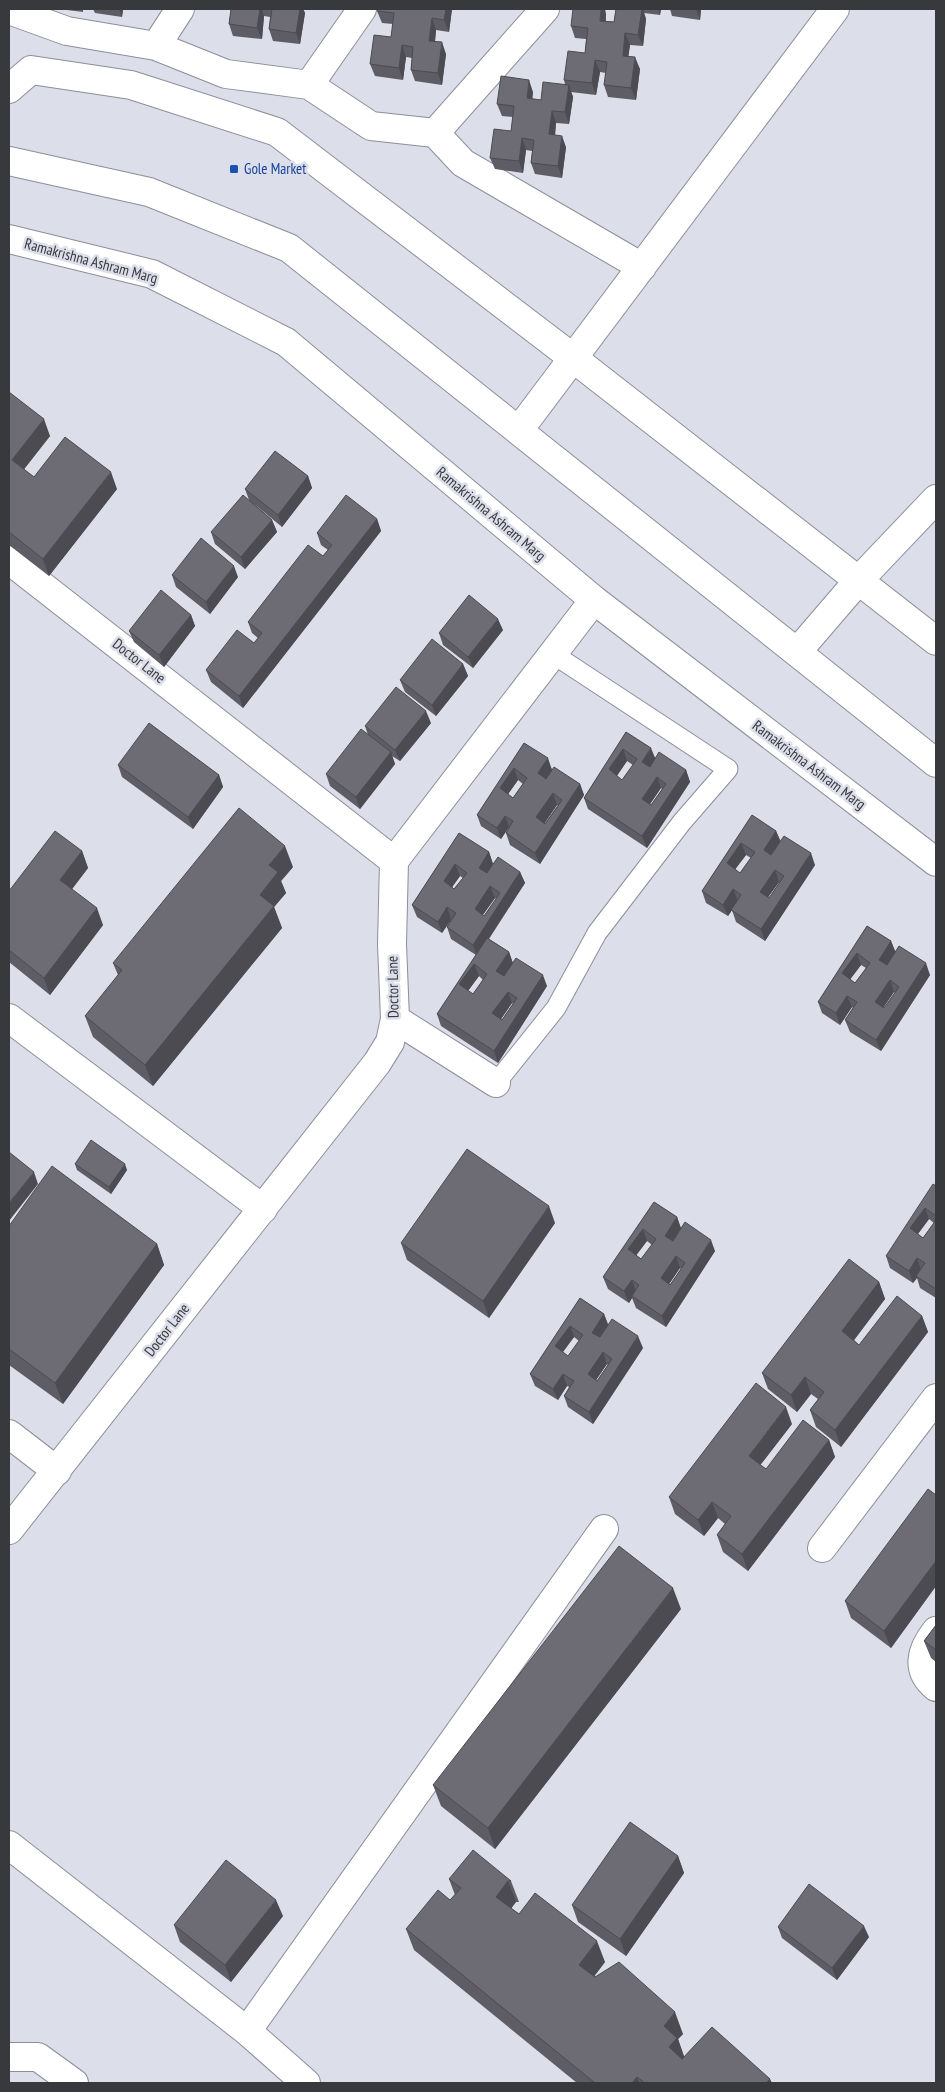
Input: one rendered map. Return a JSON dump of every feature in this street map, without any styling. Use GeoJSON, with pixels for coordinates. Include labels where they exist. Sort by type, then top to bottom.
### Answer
{"type":"FeatureCollection","features":[{"type":"Feature","properties":{"kind":"street"},"geometry":{"type":"LineString","coordinates":[[156,46],[180,9]]}},
{"type":"Feature","properties":{"kind":"street"},"geometry":{"type":"LineString","coordinates":[[309,85],[362,9]]}},
{"type":"Feature","properties":{"kind":"street"},"geometry":{"type":"LineString","coordinates":[[435,133],[545,9]]}},
{"type":"Feature","properties":{"kind":"street"},"geometry":{"type":"LineString","coordinates":[[519,430],[835,9]]}},
{"type":"Feature","properties":{"kind":"street"},"geometry":{"type":"LineString","coordinates":[[9,10],[67,31],[156,46],[226,74],[309,85],[371,126],[435,133],[463,163],[642,267]]}},
{"type":"Feature","properties":{"kind":"street"},"geometry":{"type":"LineString","coordinates":[[9,89],[32,70],[122,84],[277,132],[573,358],[936,641]]}},
{"type":"Feature","properties":{"kind":"street"},"geometry":{"type":"LineString","coordinates":[[9,161],[149,192],[290,248],[936,763]]}},
{"type":"Feature","properties":{"kind":"street","name":"Ramakrishna Ashram Marg"},"geometry":{"type":"LineString","coordinates":[[9,239],[152,274],[286,342],[594,600],[936,862]]}},
{"type":"Feature","properties":{"kind":"street"},"geometry":{"type":"LineString","coordinates":[[797,652],[858,582],[936,499]]}},
{"type":"Feature","properties":{"kind":"street","name":"Doctor Lane"},"geometry":{"type":"LineString","coordinates":[[9,560],[394,861],[392,944],[395,1019],[390,1042],[377,1063],[9,1530]]}},
{"type":"Feature","properties":{"kind":"street"},"geometry":{"type":"LineString","coordinates":[[394,861],[594,600]]}},
{"type":"Feature","properties":{"kind":"street"},"geometry":{"type":"LineString","coordinates":[[9,1018],[263,1209]]}},
{"type":"Feature","properties":{"kind":"street"},"geometry":{"type":"LineString","coordinates":[[395,1019],[496,1083]]}},
{"type":"Feature","properties":{"kind":"street"},"geometry":{"type":"LineString","coordinates":[[822,1548],[936,1398]]}},
{"type":"Feature","properties":{"kind":"street"},"geometry":{"type":"LineString","coordinates":[[9,1434],[57,1471]]}},
{"type":"Feature","properties":{"kind":"street"},"geometry":{"type":"LineString","coordinates":[[247,2031],[604,1529]]}},
{"type":"Feature","properties":{"kind":"street"},"geometry":{"type":"LineString","coordinates":[[936,1631],[925,1645],[922,1663],[922,1671],[926,1679],[936,1687]]}},
{"type":"Feature","properties":{"kind":"street"},"geometry":{"type":"LineString","coordinates":[[9,1845],[247,2031],[306,2083]]}},
{"type":"Feature","properties":{"kind":"street"},"geometry":{"type":"LineString","coordinates":[[9,2057],[38,2057],[74,2083]]}},
{"type":"Feature","properties":{"kind":"lane"},"geometry":{"type":"LineString","coordinates":[[496,1083],[556,1008],[597,933],[682,822],[728,769],[553,654]]}},
{"type":"Feature","properties":{"kind":"building"},"geometry":{"type":"Polygon","coordinates":[[[231,9],[260,9],[257,28],[229,24],[231,9]]]}},
{"type":"Feature","properties":{"kind":"building"},"geometry":{"type":"Polygon","coordinates":[[[272,9],[300,9],[296,33],[269,29],[272,9]]]}},
{"type":"Feature","properties":{"kind":"building"},"geometry":{"type":"Polygon","coordinates":[[[378,9],[446,9],[444,20],[432,18],[429,41],[442,42],[438,73],[411,70],[413,47],[402,45],[399,68],[370,64],[374,35],[391,37],[394,13],[377,11],[378,9]]]}},
{"type":"Feature","properties":{"kind":"building"},"geometry":{"type":"Polygon","coordinates":[[[573,9],[601,9],[600,21],[614,22],[616,9],[642,9],[638,35],[625,33],[623,56],[635,57],[631,88],[604,85],[607,62],[595,60],[592,83],[564,80],[568,51],[585,53],[588,28],[571,26],[573,9]]]}},
{"type":"Feature","properties":{"kind":"building"},"geometry":{"type":"Polygon","coordinates":[[[501,76],[529,80],[527,98],[541,100],[543,82],[569,85],[565,112],[552,111],[549,134],[562,136],[558,166],[531,163],[534,140],[522,138],[519,161],[490,158],[494,129],[511,131],[514,106],[497,104],[501,76]]]}},
{"type":"Feature","properties":{"kind":"building"},"geometry":{"type":"Polygon","coordinates":[[[9,392],[44,419],[12,460],[34,477],[65,437],[111,472],[43,559],[9,532],[9,392]]]}},
{"type":"Feature","properties":{"kind":"building"},"geometry":{"type":"Polygon","coordinates":[[[275,451],[308,476],[278,515],[245,489],[275,451]]]}},
{"type":"Feature","properties":{"kind":"building"},"geometry":{"type":"Polygon","coordinates":[[[243,495],[272,520],[241,557],[211,532],[243,495]]]}},
{"type":"Feature","properties":{"kind":"building"},"geometry":{"type":"Polygon","coordinates":[[[346,495],[377,519],[239,696],[206,670],[237,630],[254,643],[262,633],[248,622],[308,545],[323,556],[332,545],[317,533],[346,495]]]}},
{"type":"Feature","properties":{"kind":"building"},"geometry":{"type":"Polygon","coordinates":[[[201,538],[234,566],[206,602],[172,575],[201,538]]]}},
{"type":"Feature","properties":{"kind":"building"},"geometry":{"type":"Polygon","coordinates":[[[161,590],[191,615],[159,655],[129,631],[161,590]]]}},
{"type":"Feature","properties":{"kind":"building"},"geometry":{"type":"Polygon","coordinates":[[[469,595],[498,619],[468,657],[439,633],[469,595]]]}},
{"type":"Feature","properties":{"kind":"building"},"geometry":{"type":"Polygon","coordinates":[[[432,639],[463,664],[432,705],[400,680],[432,639]]]}},
{"type":"Feature","properties":{"kind":"building"},"geometry":{"type":"Polygon","coordinates":[[[396,687],[426,711],[395,750],[365,726],[396,687]]]}},
{"type":"Feature","properties":{"kind":"building"},"geometry":{"type":"Polygon","coordinates":[[[149,723],[219,775],[188,817],[118,765],[149,723]]]}},
{"type":"Feature","properties":{"kind":"building"},"geometry":{"type":"Polygon","coordinates":[[[361,729],[391,752],[356,797],[326,774],[361,729]]]}},
{"type":"Feature","properties":{"kind":"building"},"geometry":{"type":"Polygon","coordinates":[[[626,732],[651,748],[642,762],[650,767],[659,752],[686,770],[642,836],[584,798],[626,732]],[[623,749],[609,769],[622,780],[637,759],[623,749]],[[657,777],[642,799],[651,805],[666,784],[657,777]]]}},
{"type":"Feature","properties":{"kind":"building"},"geometry":{"type":"Polygon","coordinates":[[[524,743],[548,758],[538,773],[546,779],[554,767],[580,784],[535,853],[506,833],[513,821],[505,816],[497,828],[477,815],[524,743]],[[514,768],[500,788],[513,798],[527,778],[514,768]],[[553,793],[536,817],[545,824],[562,800],[553,793]]]}},
{"type":"Feature","properties":{"kind":"building"},"geometry":{"type":"Polygon","coordinates":[[[239,808],[285,846],[269,865],[278,872],[260,895],[274,906],[145,1065],[85,1016],[122,970],[113,963],[239,808]]]}},
{"type":"Feature","properties":{"kind":"building"},"geometry":{"type":"Polygon","coordinates":[[[752,815],[776,831],[764,850],[771,855],[784,836],[811,853],[761,929],[731,910],[741,895],[733,889],[723,905],[702,891],[752,815]],[[741,843],[727,863],[740,873],[755,852],[741,843]],[[775,870],[760,892],[769,898],[784,876],[775,870]]]}},
{"type":"Feature","properties":{"kind":"building"},"geometry":{"type":"Polygon","coordinates":[[[55,831],[82,851],[60,880],[97,908],[44,978],[9,950],[9,891],[55,831]]]}},
{"type":"Feature","properties":{"kind":"building"},"geometry":{"type":"Polygon","coordinates":[[[459,833],[489,852],[479,868],[487,873],[498,857],[520,872],[473,945],[447,927],[456,913],[447,907],[438,922],[412,905],[459,833]],[[455,864],[444,881],[454,889],[467,873],[455,864]],[[490,886],[475,909],[484,916],[500,893],[490,886]]]}},
{"type":"Feature","properties":{"kind":"building"},"geometry":{"type":"Polygon","coordinates":[[[867,926],[891,941],[879,960],[887,965],[899,946],[926,963],[876,1040],[845,1020],[857,1002],[847,996],[836,1013],[818,1002],[867,926]],[[857,953],[842,973],[855,983],[870,963],[857,953]],[[890,980],[875,1002],[884,1008],[899,987],[890,980]]]}},
{"type":"Feature","properties":{"kind":"building"},"geometry":{"type":"Polygon","coordinates":[[[487,938],[509,952],[496,971],[504,976],[516,958],[543,975],[494,1051],[437,1014],[487,938]],[[474,964],[459,984],[473,994],[487,974],[474,964]],[[508,992],[492,1013],[502,1020],[517,998],[508,992]]]}},
{"type":"Feature","properties":{"kind":"building"},"geometry":{"type":"Polygon","coordinates":[[[91,1140],[125,1164],[109,1187],[75,1164],[91,1140]]]}},
{"type":"Feature","properties":{"kind":"building"},"geometry":{"type":"Polygon","coordinates":[[[467,1149],[549,1206],[483,1301],[401,1243],[467,1149]]]}},
{"type":"Feature","properties":{"kind":"building"},"geometry":{"type":"Polygon","coordinates":[[[9,1152],[34,1172],[9,1203],[9,1152]]]}},
{"type":"Feature","properties":{"kind":"building"},"geometry":{"type":"Polygon","coordinates":[[[52,1166],[157,1244],[55,1383],[9,1349],[9,1226],[52,1166]]]}},
{"type":"Feature","properties":{"kind":"building"},"geometry":{"type":"Polygon","coordinates":[[[933,1184],[936,1186],[936,1216],[925,1208],[910,1228],[923,1238],[936,1220],[936,1289],[916,1276],[925,1263],[917,1258],[909,1271],[886,1256],[933,1184]]]}},
{"type":"Feature","properties":{"kind":"building"},"geometry":{"type":"Polygon","coordinates":[[[654,1202],[677,1217],[665,1236],[673,1241],[685,1222],[711,1240],[662,1316],[632,1296],[639,1285],[632,1280],[624,1291],[603,1277],[654,1202]],[[643,1229],[628,1249],[641,1259],[656,1239],[643,1229]],[[676,1256],[661,1278],[670,1285],[685,1263],[676,1256]]]}},
{"type":"Feature","properties":{"kind":"building"},"geometry":{"type":"Polygon","coordinates":[[[849,1259],[879,1282],[842,1331],[859,1345],[897,1296],[922,1316],[835,1430],[810,1410],[824,1392],[805,1377],[791,1395],[762,1373],[849,1259]]]}},
{"type":"Feature","properties":{"kind":"building"},"geometry":{"type":"Polygon","coordinates":[[[580,1298],[604,1314],[592,1333],[600,1337],[612,1319],[638,1336],[589,1412],[564,1396],[574,1381],[563,1374],[553,1389],[530,1374],[580,1298]],[[570,1326],[555,1346],[568,1356],[583,1335],[570,1326]],[[603,1352],[588,1374],[597,1381],[612,1359],[603,1352]]]}},
{"type":"Feature","properties":{"kind":"building"},"geometry":{"type":"Polygon","coordinates":[[[756,1383],[786,1407],[749,1456],[766,1469],[803,1420],[829,1440],[742,1554],[717,1535],[731,1516],[712,1502],[698,1520],[669,1497],[756,1383]]]}},
{"type":"Feature","properties":{"kind":"building"},"geometry":{"type":"Polygon","coordinates":[[[928,1489],[936,1495],[936,1561],[884,1631],[845,1601],[928,1489]]]}},
{"type":"Feature","properties":{"kind":"building"},"geometry":{"type":"Polygon","coordinates":[[[619,1546],[673,1588],[488,1828],[433,1785],[619,1546]]]}},
{"type":"Feature","properties":{"kind":"building"},"geometry":{"type":"Polygon","coordinates":[[[936,1625],[936,1650],[924,1641],[936,1625]]]}},
{"type":"Feature","properties":{"kind":"building"},"geometry":{"type":"Polygon","coordinates":[[[630,1822],[678,1856],[620,1939],[572,1905],[630,1822]]]}},
{"type":"Feature","properties":{"kind":"building"},"geometry":{"type":"Polygon","coordinates":[[[473,1850],[511,1881],[508,1881],[496,1897],[519,1914],[535,1893],[597,1941],[579,1965],[595,1977],[619,1962],[675,2012],[664,2026],[677,2038],[669,2047],[682,2059],[712,2027],[770,2079],[766,2083],[645,2083],[637,2077],[632,2083],[595,2083],[406,1929],[438,1890],[450,1900],[461,1888],[449,1879],[473,1850]]]}},
{"type":"Feature","properties":{"kind":"building"},"geometry":{"type":"Polygon","coordinates":[[[226,1860],[276,1900],[225,1965],[174,1925],[226,1860]]]}},
{"type":"Feature","properties":{"kind":"building"},"geometry":{"type":"Polygon","coordinates":[[[809,1884],[864,1926],[832,1968],[778,1927],[809,1884]]]}},
{"type":"Feature","properties":{"kind":"place","name":"Gole Market"},"geometry":{"type":"Point","coordinates":[234,169]}}]}
